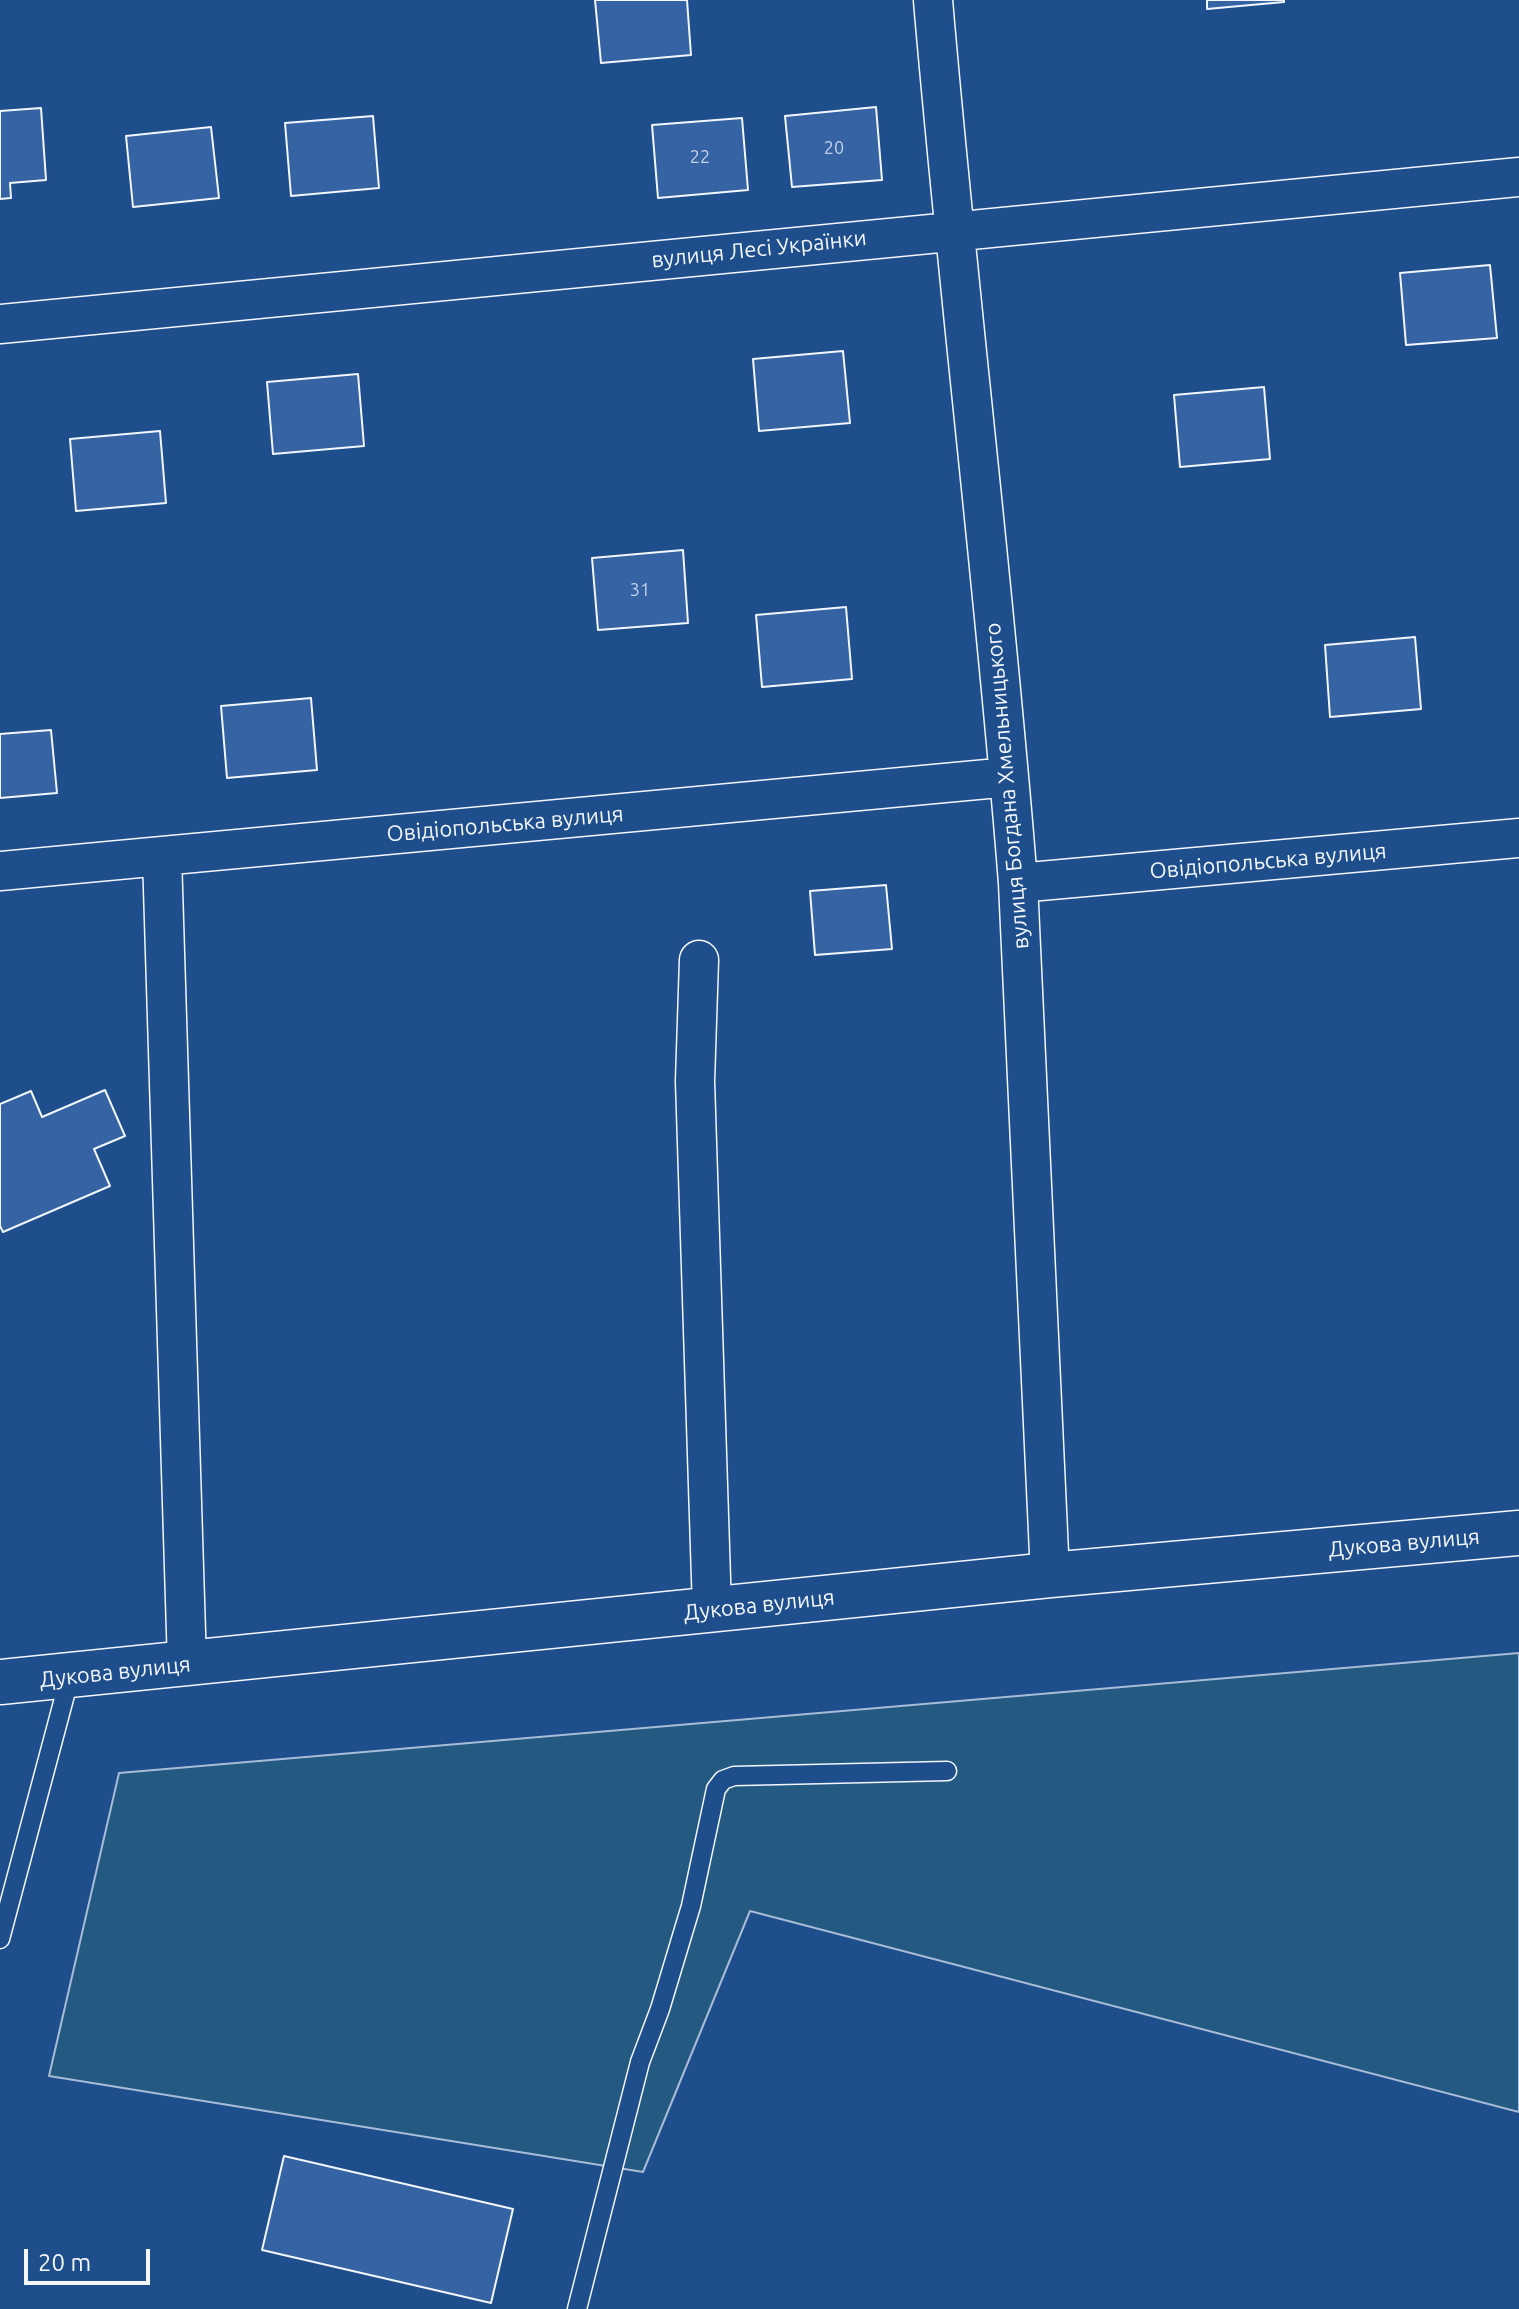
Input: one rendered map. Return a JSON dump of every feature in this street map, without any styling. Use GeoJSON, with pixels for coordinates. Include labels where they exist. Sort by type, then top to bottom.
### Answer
{"type":"FeatureCollection","features":[{"type":"Feature","properties":{"kind":"street","name":"вулиця Богдана Хмельницького"},"geometry":{"type":"LineString","coordinates":[[933,0],[1018,883],[1050,1575]]}},
{"type":"Feature","properties":{"kind":"street","name":"вулиця Лесі Українки"},"geometry":{"type":"LineString","coordinates":[[0,324],[1519,177]]}},
{"type":"Feature","properties":{"kind":"street","name":"Овідіопольська вулиця"},"geometry":{"type":"LineString","coordinates":[[0,871],[1009,777]]}},
{"type":"Feature","properties":{"kind":"street","name":"Овідіопольська вулиця"},"geometry":{"type":"LineString","coordinates":[[1018,883],[1519,838]]}},
{"type":"Feature","properties":{"kind":"street"},"geometry":{"type":"LineString","coordinates":[[162,856],[187,1665]]}},
{"type":"Feature","properties":{"kind":"street"},"geometry":{"type":"LineString","coordinates":[[699,960],[695,1081],[712,1610]]}},
{"type":"Feature","properties":{"kind":"street","name":"Дукова вулиця"},"geometry":{"type":"LineString","coordinates":[[0,1682],[1050,1575],[1519,1533]]}},
{"type":"Feature","properties":{"kind":"lane"},"geometry":{"type":"LineString","coordinates":[[0,1939],[70,1676]]}},
{"type":"Feature","properties":{"kind":"lane"},"geometry":{"type":"LineString","coordinates":[[577,2309],[640,2062],[660,2009],[691,1906],[716,1789],[723,1780],[734,1776],[947,1771]]}},
{"type":"Feature","properties":{"kind":"shaded area"},"geometry":{"type":"Polygon","coordinates":[[[1519,1653],[1519,2112],[750,1911],[643,2172],[49,2076],[119,1773],[1519,1653]]]}},
{"type":"Feature","properties":{"kind":"building"},"geometry":{"type":"Polygon","coordinates":[[[595,0],[687,0],[691,55],[601,63],[595,0]]]}},
{"type":"Feature","properties":{"kind":"building"},"geometry":{"type":"Polygon","coordinates":[[[1207,0],[1284,0],[1284,2],[1207,9],[1207,0]]]}},
{"type":"Feature","properties":{"kind":"building"},"geometry":{"type":"Polygon","coordinates":[[[876,107],[882,180],[792,187],[785,116],[876,107]]]}},
{"type":"Feature","properties":{"kind":"building"},"geometry":{"type":"Polygon","coordinates":[[[41,108],[46,180],[10,183],[11,198],[0,199],[0,111],[41,108]]]}},
{"type":"Feature","properties":{"kind":"building"},"geometry":{"type":"Polygon","coordinates":[[[373,116],[379,188],[291,196],[285,123],[373,116]]]}},
{"type":"Feature","properties":{"kind":"building"},"geometry":{"type":"Polygon","coordinates":[[[742,118],[748,190],[658,198],[652,125],[742,118]]]}},
{"type":"Feature","properties":{"kind":"building"},"geometry":{"type":"Polygon","coordinates":[[[211,127],[219,198],[133,207],[126,136],[211,127]]]}},
{"type":"Feature","properties":{"kind":"building"},"geometry":{"type":"Polygon","coordinates":[[[1490,265],[1497,338],[1406,345],[1400,273],[1490,265]]]}},
{"type":"Feature","properties":{"kind":"building"},"geometry":{"type":"Polygon","coordinates":[[[843,351],[850,423],[759,431],[753,359],[843,351]]]}},
{"type":"Feature","properties":{"kind":"building"},"geometry":{"type":"Polygon","coordinates":[[[358,374],[364,446],[273,454],[267,382],[358,374]]]}},
{"type":"Feature","properties":{"kind":"building"},"geometry":{"type":"Polygon","coordinates":[[[1264,387],[1270,459],[1180,467],[1174,395],[1264,387]]]}},
{"type":"Feature","properties":{"kind":"building"},"geometry":{"type":"Polygon","coordinates":[[[160,431],[166,503],[76,511],[70,439],[160,431]]]}},
{"type":"Feature","properties":{"kind":"building"},"geometry":{"type":"Polygon","coordinates":[[[683,550],[688,623],[598,630],[592,558],[683,550]]]}},
{"type":"Feature","properties":{"kind":"building"},"geometry":{"type":"Polygon","coordinates":[[[846,607],[852,679],[762,687],[756,615],[846,607]]]}},
{"type":"Feature","properties":{"kind":"building"},"geometry":{"type":"Polygon","coordinates":[[[1415,637],[1421,709],[1330,717],[1325,645],[1415,637]]]}},
{"type":"Feature","properties":{"kind":"building"},"geometry":{"type":"Polygon","coordinates":[[[311,698],[317,770],[227,778],[221,706],[311,698]]]}},
{"type":"Feature","properties":{"kind":"building"},"geometry":{"type":"Polygon","coordinates":[[[51,730],[57,793],[0,798],[0,734],[51,730]]]}},
{"type":"Feature","properties":{"kind":"building"},"geometry":{"type":"Polygon","coordinates":[[[886,885],[892,949],[815,955],[810,891],[886,885]]]}},
{"type":"Feature","properties":{"kind":"building"},"geometry":{"type":"Polygon","coordinates":[[[105,1090],[125,1136],[94,1149],[110,1186],[3,1232],[0,1226],[0,1104],[31,1091],[42,1117],[105,1090]]]}},
{"type":"Feature","properties":{"kind":"building"},"geometry":{"type":"Polygon","coordinates":[[[284,2156],[513,2209],[491,2303],[262,2250],[284,2156]]]}}]}
